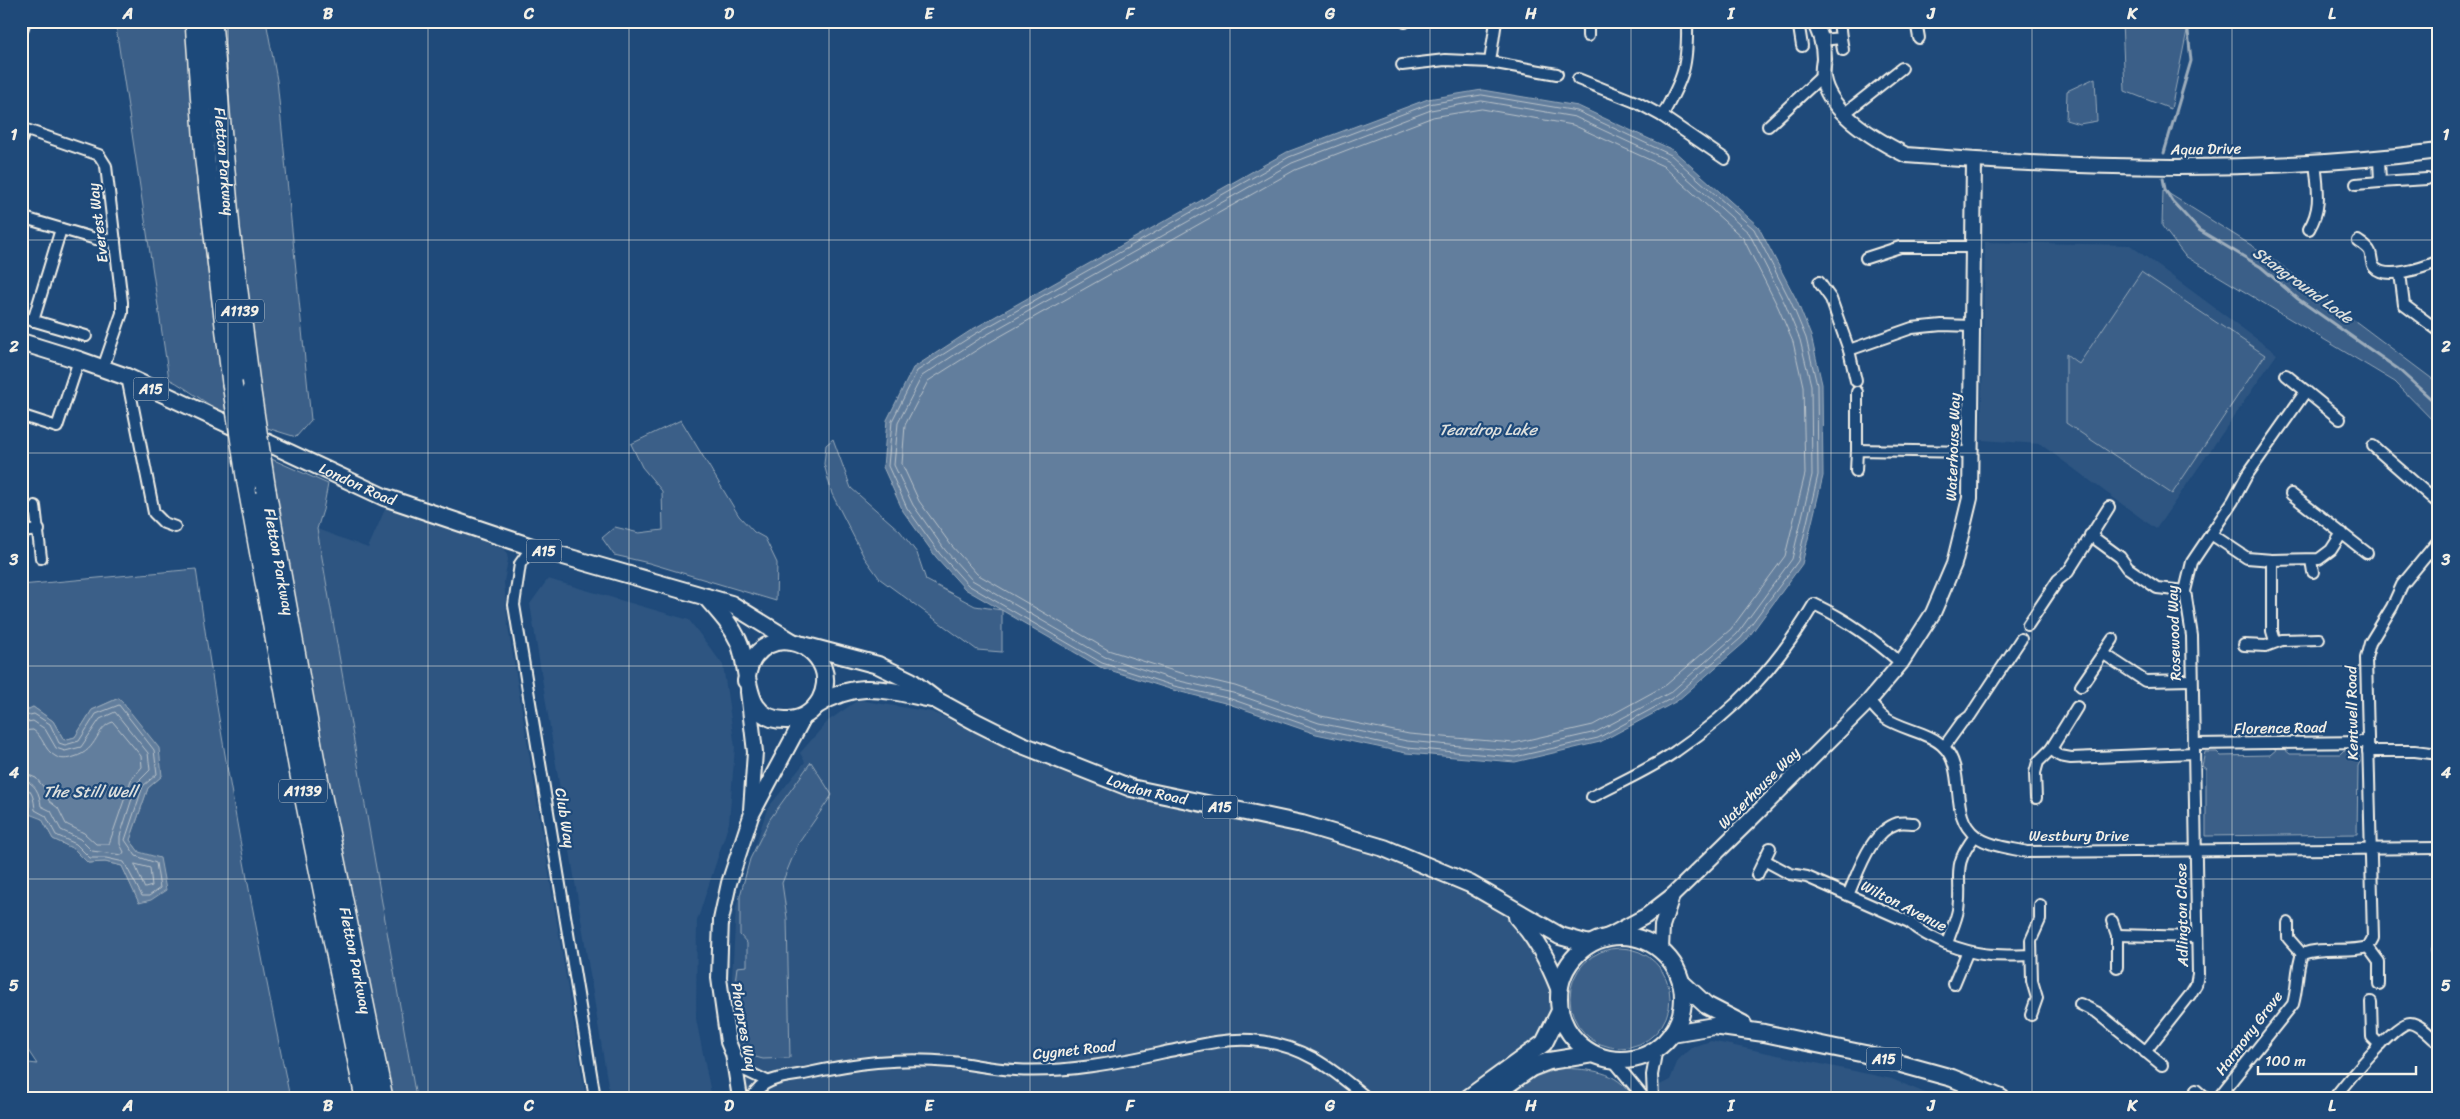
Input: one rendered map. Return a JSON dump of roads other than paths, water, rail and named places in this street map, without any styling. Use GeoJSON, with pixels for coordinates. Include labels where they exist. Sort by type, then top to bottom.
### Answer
{"type":"FeatureCollection","features":[{"type":"Feature","properties":{"kind":"highway","name":"Fletton Parkway"},"geometry":{"type":"LineString","coordinates":[[195,21],[205,161],[221,227],[316,767],[384,1098]]}},
{"type":"Feature","properties":{"kind":"highway","name":"Fletton Parkway"},"geometry":{"type":"LineString","coordinates":[[212,21],[224,169],[221,227],[232,384],[247,483],[298,770],[365,1098]]}},
{"type":"Feature","properties":{"kind":"main road","name":"London Road"},"geometry":{"type":"LineString","coordinates":[[23,344],[79,360],[127,377],[384,497],[532,547],[731,604],[797,643],[878,665],[911,681],[936,700],[1020,744],[1131,788],[1302,824],[1384,848],[1470,884],[1560,936],[1589,944]]}},
{"type":"Feature","properties":{"kind":"main road"},"geometry":{"type":"LineString","coordinates":[[706,596],[727,621],[738,639],[744,660],[747,686]]}},
{"type":"Feature","properties":{"kind":"main road","name":"A15"},"geometry":{"type":"LineString","coordinates":[[778,642],[797,643],[813,651],[825,673],[825,684],[811,710],[783,720],[771,717],[757,707],[747,686],[749,667],[760,651],[778,642]]}},
{"type":"Feature","properties":{"kind":"main road","name":"London Road"},"geometry":{"type":"LineString","coordinates":[[811,710],[840,693],[868,688],[936,700]]}},
{"type":"Feature","properties":{"kind":"main road","name":"London Road"},"geometry":{"type":"LineString","coordinates":[[1507,906],[1534,937],[1545,954],[1559,988]]}},
{"type":"Feature","properties":{"kind":"main road"},"geometry":{"type":"LineString","coordinates":[[1626,935],[1645,940],[1661,950],[1674,964],[1681,982],[1683,1000],[1680,1017],[1672,1033],[1657,1048],[1644,1056],[1629,1060],[1614,1060],[1594,1054],[1578,1043],[1566,1028],[1560,1011],[1559,988],[1564,970],[1575,955],[1589,944],[1607,936],[1626,935]]}},
{"type":"Feature","properties":{"kind":"main road","name":"A15"},"geometry":{"type":"LineString","coordinates":[[1681,982],[1706,1005],[1725,1016],[1764,1033]]}},
{"type":"Feature","properties":{"kind":"main road"},"geometry":{"type":"LineString","coordinates":[[1468,1098],[1544,1043],[1560,1011]]}},
{"type":"Feature","properties":{"kind":"main road","name":"A15"},"geometry":{"type":"LineString","coordinates":[[1672,1033],[1714,1026],[1764,1033],[1866,1054],[1966,1091],[2001,1098]]}},
{"type":"Feature","properties":{"kind":"main road"},"geometry":{"type":"LineString","coordinates":[[1489,1098],[1531,1068],[1549,1061],[1594,1054]]}},
{"type":"Feature","properties":{"kind":"street"},"geometry":{"type":"LineString","coordinates":[[21,33],[25,21]]}},
{"type":"Feature","properties":{"kind":"street"},"geometry":{"type":"LineString","coordinates":[[1490,62],[1496,21]]}},
{"type":"Feature","properties":{"kind":"street"},"geometry":{"type":"LineString","coordinates":[[1588,21],[1588,36]]}},
{"type":"Feature","properties":{"kind":"street"},"geometry":{"type":"LineString","coordinates":[[1662,116],[1685,72],[1688,51],[1687,21]]}},
{"type":"Feature","properties":{"kind":"street"},"geometry":{"type":"LineString","coordinates":[[1798,21],[1802,46]]}},
{"type":"Feature","properties":{"kind":"street"},"geometry":{"type":"LineString","coordinates":[[1768,126],[1822,76],[1822,40],[1814,21]]}},
{"type":"Feature","properties":{"kind":"street"},"geometry":{"type":"LineString","coordinates":[[1839,21],[1843,50]]}},
{"type":"Feature","properties":{"kind":"street"},"geometry":{"type":"LineString","coordinates":[[1916,21],[1919,38]]}},
{"type":"Feature","properties":{"kind":"street"},"geometry":{"type":"LineString","coordinates":[[1822,40],[1841,38]]}},
{"type":"Feature","properties":{"kind":"street"},"geometry":{"type":"LineString","coordinates":[[1402,65],[1445,60],[1490,62],[1557,74]]}},
{"type":"Feature","properties":{"kind":"street"},"geometry":{"type":"LineString","coordinates":[[1845,113],[1902,68]]}},
{"type":"Feature","properties":{"kind":"street","name":"Aqua Drive"},"geometry":{"type":"LineString","coordinates":[[1822,76],[1825,85],[1845,113],[1877,141],[1906,155],[1974,160],[2200,167],[2380,159],[2439,151]]}},
{"type":"Feature","properties":{"kind":"street"},"geometry":{"type":"LineString","coordinates":[[1578,79],[1638,103],[1662,116],[1725,159]]}},
{"type":"Feature","properties":{"kind":"street"},"geometry":{"type":"LineString","coordinates":[[21,140],[23,128]]}},
{"type":"Feature","properties":{"kind":"street","name":"Everest Way"},"geometry":{"type":"LineString","coordinates":[[23,128],[99,155],[106,166],[122,313],[103,368]]}},
{"type":"Feature","properties":{"kind":"street"},"geometry":{"type":"LineString","coordinates":[[2380,159],[2380,182]]}},
{"type":"Feature","properties":{"kind":"street","name":"Waterhouse Way"},"geometry":{"type":"LineString","coordinates":[[1607,936],[1646,916],[1672,896],[1869,702],[1901,663],[1933,613],[1954,564],[1970,498],[1974,160]]}},
{"type":"Feature","properties":{"kind":"street"},"geometry":{"type":"LineString","coordinates":[[2309,229],[2316,217],[2319,206],[2315,161]]}},
{"type":"Feature","properties":{"kind":"street"},"geometry":{"type":"LineString","coordinates":[[2356,184],[2427,179]]}},
{"type":"Feature","properties":{"kind":"street"},"geometry":{"type":"LineString","coordinates":[[21,217],[96,239],[115,240]]}},
{"type":"Feature","properties":{"kind":"street"},"geometry":{"type":"LineString","coordinates":[[33,321],[61,228]]}},
{"type":"Feature","properties":{"kind":"street"},"geometry":{"type":"LineString","coordinates":[[2358,241],[2369,250],[2373,266],[2379,272],[2400,273],[2424,267],[2439,260]]}},
{"type":"Feature","properties":{"kind":"street"},"geometry":{"type":"LineString","coordinates":[[1866,258],[1900,247],[1973,247]]}},
{"type":"Feature","properties":{"kind":"street"},"geometry":{"type":"LineString","coordinates":[[2400,273],[2404,305],[2439,332]]}},
{"type":"Feature","properties":{"kind":"street"},"geometry":{"type":"LineString","coordinates":[[1820,282],[1831,299],[1849,350],[1856,381]]}},
{"type":"Feature","properties":{"kind":"street"},"geometry":{"type":"LineString","coordinates":[[21,317],[86,336]]}},
{"type":"Feature","properties":{"kind":"street"},"geometry":{"type":"LineString","coordinates":[[1849,350],[1912,328],[1942,324],[1972,326]]}},
{"type":"Feature","properties":{"kind":"street"},"geometry":{"type":"LineString","coordinates":[[23,416],[57,428],[79,360]]}},
{"type":"Feature","properties":{"kind":"street"},"geometry":{"type":"LineString","coordinates":[[2286,375],[2340,419]]}},
{"type":"Feature","properties":{"kind":"street"},"geometry":{"type":"LineString","coordinates":[[127,377],[154,513],[164,523],[175,527]]}},
{"type":"Feature","properties":{"kind":"street","name":"Rosewood Way"},"geometry":{"type":"LineString","coordinates":[[2196,850],[2192,636],[2186,591],[2192,562],[2247,475],[2306,391]]}},
{"type":"Feature","properties":{"kind":"street"},"geometry":{"type":"LineString","coordinates":[[1856,471],[1857,392]]}},
{"type":"Feature","properties":{"kind":"street"},"geometry":{"type":"LineString","coordinates":[[2373,446],[2439,504]]}},
{"type":"Feature","properties":{"kind":"street"},"geometry":{"type":"LineString","coordinates":[[1857,450],[1970,452]]}},
{"type":"Feature","properties":{"kind":"street"},"geometry":{"type":"LineString","coordinates":[[2291,494],[2367,553]]}},
{"type":"Feature","properties":{"kind":"street"},"geometry":{"type":"LineString","coordinates":[[35,506],[41,558]]}},
{"type":"Feature","properties":{"kind":"street"},"geometry":{"type":"LineString","coordinates":[[2028,625],[2058,580],[2068,572],[2109,507]]}},
{"type":"Feature","properties":{"kind":"street"},"geometry":{"type":"LineString","coordinates":[[21,532],[39,530]]}},
{"type":"Feature","properties":{"kind":"street"},"geometry":{"type":"LineString","coordinates":[[2211,534],[2247,558],[2272,560],[2311,560],[2326,555],[2342,534]]}},
{"type":"Feature","properties":{"kind":"street"},"geometry":{"type":"LineString","coordinates":[[2090,535],[2120,557],[2128,568],[2157,588],[2186,591]]}},
{"type":"Feature","properties":{"kind":"street","name":"Kentwell Road"},"geometry":{"type":"LineString","coordinates":[[2369,848],[2365,665],[2370,643],[2392,607],[2402,584],[2439,540]]}},
{"type":"Feature","properties":{"kind":"street","name":"Club Way"},"geometry":{"type":"LineString","coordinates":[[532,547],[520,564],[514,605],[595,1098]]}},
{"type":"Feature","properties":{"kind":"street"},"geometry":{"type":"LineString","coordinates":[[2272,560],[2272,631],[2275,642]]}},
{"type":"Feature","properties":{"kind":"street"},"geometry":{"type":"LineString","coordinates":[[2311,560],[2313,572]]}},
{"type":"Feature","properties":{"kind":"street"},"geometry":{"type":"LineString","coordinates":[[1598,797],[1675,752],[1723,716],[1778,661],[1814,604],[1845,619],[1864,632],[1901,663]]}},
{"type":"Feature","properties":{"kind":"street"},"geometry":{"type":"LineString","coordinates":[[1944,747],[1962,722],[1992,692],[2021,639]]}},
{"type":"Feature","properties":{"kind":"street"},"geometry":{"type":"LineString","coordinates":[[2081,686],[2113,639]]}},
{"type":"Feature","properties":{"kind":"street"},"geometry":{"type":"LineString","coordinates":[[2244,645],[2266,646],[2275,642],[2319,639]]}},
{"type":"Feature","properties":{"kind":"street"},"geometry":{"type":"LineString","coordinates":[[2104,654],[2145,681],[2192,680]]}},
{"type":"Feature","properties":{"kind":"street","name":"Phorpres Way"},"geometry":{"type":"LineString","coordinates":[[747,686],[755,752],[751,816]]}},
{"type":"Feature","properties":{"kind":"street"},"geometry":{"type":"LineString","coordinates":[[1869,702],[1885,718],[1944,747],[1956,768],[1961,811],[1975,836]]}},
{"type":"Feature","properties":{"kind":"street"},"geometry":{"type":"LineString","coordinates":[[2036,798],[2038,762],[2051,748],[2077,707]]}},
{"type":"Feature","properties":{"kind":"street","name":"Phorpres Way"},"geometry":{"type":"LineString","coordinates":[[740,1098],[719,978],[722,920],[729,883],[751,816],[811,710]]}},
{"type":"Feature","properties":{"kind":"street","name":"Florence Road"},"geometry":{"type":"LineString","coordinates":[[2051,748],[2060,756],[2070,758],[2194,748],[2368,747],[2439,754]]}},
{"type":"Feature","properties":{"kind":"street"},"geometry":{"type":"LineString","coordinates":[[1848,895],[1862,854],[1878,837],[1898,824],[1914,823]]}},
{"type":"Feature","properties":{"kind":"street","name":"Westbury Drive"},"geometry":{"type":"LineString","coordinates":[[1975,836],[1994,844],[2027,852],[2439,848]]}},
{"type":"Feature","properties":{"kind":"street","name":"Wilton Avenue"},"geometry":{"type":"LineString","coordinates":[[1946,944],[1958,910],[1957,868],[1964,850],[1975,836]]}},
{"type":"Feature","properties":{"kind":"street"},"geometry":{"type":"LineString","coordinates":[[1757,875],[1766,861],[1770,848]]}},
{"type":"Feature","properties":{"kind":"street"},"geometry":{"type":"LineString","coordinates":[[2288,923],[2288,938],[2302,954],[2310,951],[2356,951],[2368,947],[2373,938],[2369,848]]}},
{"type":"Feature","properties":{"kind":"street","name":"Adlington Close"},"geometry":{"type":"LineString","coordinates":[[2145,1052],[2196,985],[2196,850]]}},
{"type":"Feature","properties":{"kind":"street","name":"Wilton Avenue"},"geometry":{"type":"LineString","coordinates":[[1766,861],[1790,874],[1807,877],[1910,922],[1922,935],[1967,953],[1986,956],[2031,955]]}},
{"type":"Feature","properties":{"kind":"street","name":"Waterhouse Way"},"geometry":{"type":"LineString","coordinates":[[1661,950],[1662,926],[1672,896]]}},
{"type":"Feature","properties":{"kind":"street"},"geometry":{"type":"LineString","coordinates":[[2031,1015],[2037,998],[2032,981],[2031,940],[2040,920],[2040,905]]}},
{"type":"Feature","properties":{"kind":"street"},"geometry":{"type":"LineString","coordinates":[[2112,921],[2117,935],[2118,967]]}},
{"type":"Feature","properties":{"kind":"street"},"geometry":{"type":"LineString","coordinates":[[2117,935],[2196,937]]}},
{"type":"Feature","properties":{"kind":"street"},"geometry":{"type":"LineString","coordinates":[[2368,947],[2379,962],[2379,984]]}},
{"type":"Feature","properties":{"kind":"street"},"geometry":{"type":"LineString","coordinates":[[1954,984],[1967,953]]}},
{"type":"Feature","properties":{"kind":"street","name":"Harmony Grove"},"geometry":{"type":"LineString","coordinates":[[2218,1098],[2293,1004],[2298,989],[2298,964],[2302,954]]}},
{"type":"Feature","properties":{"kind":"street"},"geometry":{"type":"LineString","coordinates":[[2371,1002],[2372,1037],[2380,1045]]}},
{"type":"Feature","properties":{"kind":"street"},"geometry":{"type":"LineString","coordinates":[[2080,1004],[2098,1013],[2162,1065]]}},
{"type":"Feature","properties":{"kind":"street"},"geometry":{"type":"LineString","coordinates":[[2338,1096],[2380,1045],[2404,1024],[2412,1023],[2435,1040]]}},
{"type":"Feature","properties":{"kind":"street","name":"Cygnet Road"},"geometry":{"type":"LineString","coordinates":[[767,1081],[860,1062],[908,1060],[951,1062],[1015,1070],[1066,1069],[1132,1059],[1211,1042],[1250,1040],[1303,1052],[1330,1066],[1367,1098]]}},
{"type":"Feature","properties":{"kind":"street"},"geometry":{"type":"LineString","coordinates":[[731,1048],[744,1070],[767,1081],[752,1098]]}},
{"type":"Feature","properties":{"kind":"street"},"geometry":{"type":"LineString","coordinates":[[731,1048],[728,1064],[734,1098]]}},
{"type":"Feature","properties":{"kind":"street"},"geometry":{"type":"LineString","coordinates":[[1653,1098],[1652,1075],[1657,1048]]}},
{"type":"Feature","properties":{"kind":"street"},"geometry":{"type":"LineString","coordinates":[[1614,1060],[1644,1098]]}},
{"type":"Feature","properties":{"kind":"street"},"geometry":{"type":"LineString","coordinates":[[2196,1090],[2205,1098]]}},
{"type":"Feature","properties":{"kind":"water","name":"Teardrop Lake"},"geometry":{"type":"Polygon","coordinates":[[[1482,90],[1578,106],[1673,150],[1758,226],[1796,299],[1811,336],[1822,384],[1823,476],[1802,564],[1745,642],[1677,701],[1600,742],[1515,762],[1406,753],[1316,734],[1229,704],[1173,690],[1100,667],[965,589],[936,557],[903,511],[883,467],[887,420],[913,368],[973,329],[1287,152],[1428,99],[1482,90]]]}},
{"type":"Feature","properties":{"kind":"water","name":"The Still Well"},"geometry":{"type":"Polygon","coordinates":[[[119,698],[159,748],[162,776],[148,788],[130,840],[139,852],[160,858],[166,890],[151,900],[139,903],[122,866],[105,862],[88,863],[74,849],[53,839],[42,819],[29,814],[30,799],[21,789],[21,713],[33,707],[53,721],[64,740],[75,737],[92,710],[119,698]]]}},
{"type":"Feature","properties":{"kind":"waterway","name":"Stanground Lode"},"geometry":{"type":"LineString","coordinates":[[2164,153],[2191,61],[2187,21]]}},
{"type":"Feature","properties":{"kind":"waterway","name":"Stanground Lode"},"geometry":{"type":"LineString","coordinates":[[2163,178],[2165,189],[2172,201],[2199,230],[2261,267],[2298,299],[2398,369],[2439,406]]}}]}
